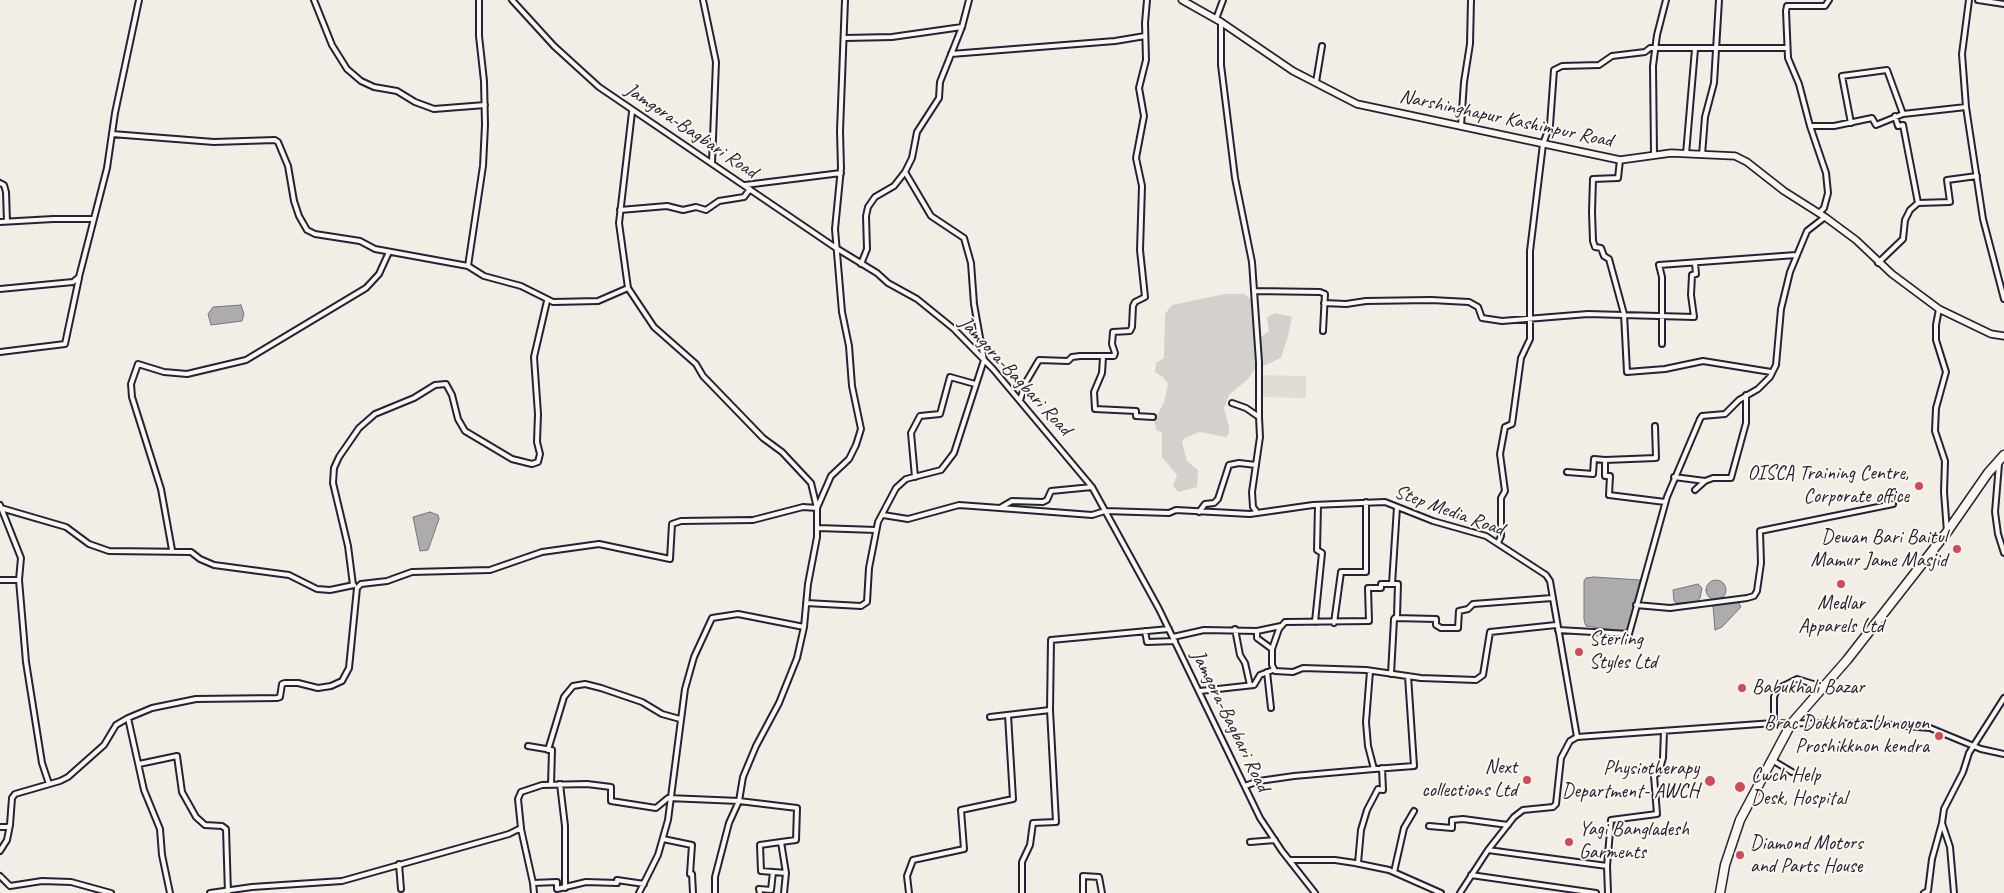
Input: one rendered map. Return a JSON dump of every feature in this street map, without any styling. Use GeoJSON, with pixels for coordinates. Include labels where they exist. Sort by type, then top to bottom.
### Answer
{"type":"FeatureCollection","features":[{"type":"Feature","properties":{"kind":"highway"},"geometry":{"type":"LineString","coordinates":[[1720,893],[1725,864],[1740,820],[1791,724],[1823,687],[1947,532],[2001,458]]}},
{"type":"Feature","properties":{"kind":"street"},"geometry":{"type":"LineString","coordinates":[[0,352],[65,344],[79,277],[106,168],[139,0]]}},
{"type":"Feature","properties":{"kind":"street"},"geometry":{"type":"LineString","coordinates":[[314,0],[332,45],[347,69],[361,81],[374,87],[397,91],[415,102],[434,108],[485,105]]}},
{"type":"Feature","properties":{"kind":"street"},"geometry":{"type":"LineString","coordinates":[[468,266],[483,166],[485,105],[479,36],[479,0]]}},
{"type":"Feature","properties":{"kind":"street","name":"Jamgora-Bagbari Road"},"geometry":{"type":"LineString","coordinates":[[512,0],[575,67],[632,112],[917,300],[954,329],[984,360],[1020,400],[1092,487],[1169,629],[1260,818],[1316,893]]}},
{"type":"Feature","properties":{"kind":"street"},"geometry":{"type":"LineString","coordinates":[[703,0],[716,62],[712,163]]}},
{"type":"Feature","properties":{"kind":"street"},"geometry":{"type":"LineString","coordinates":[[817,508],[831,476],[848,459],[856,445],[861,429],[852,386],[849,346],[842,312],[836,248],[835,217],[841,174],[840,110],[845,38],[845,0]]}},
{"type":"Feature","properties":{"kind":"street"},"geometry":{"type":"LineString","coordinates":[[861,264],[866,249],[866,216],[868,207],[875,197],[894,186],[905,172],[912,158],[917,132],[939,98],[940,82],[962,27],[969,0]]}},
{"type":"Feature","properties":{"kind":"street"},"geometry":{"type":"LineString","coordinates":[[1020,400],[1026,382],[1039,360],[1068,361],[1072,357],[1114,356],[1116,353],[1112,344],[1113,332],[1130,331],[1132,327],[1133,306],[1135,302],[1146,296],[1140,250],[1142,186],[1136,158],[1144,116],[1139,88],[1146,60],[1147,0]]}},
{"type":"Feature","properties":{"kind":"street"},"geometry":{"type":"LineString","coordinates":[[1223,0],[1218,20],[1221,65],[1235,178],[1246,225],[1254,291],[1259,362],[1259,417],[1261,429],[1252,500],[1256,511]]}},
{"type":"Feature","properties":{"kind":"street"},"geometry":{"type":"LineString","coordinates":[[1461,126],[1464,82],[1470,44],[1471,0]]}},
{"type":"Feature","properties":{"kind":"street"},"geometry":{"type":"LineString","coordinates":[[1654,154],[1653,66],[1657,35],[1666,0]]}},
{"type":"Feature","properties":{"kind":"street"},"geometry":{"type":"LineString","coordinates":[[1702,155],[1705,117],[1714,83],[1719,0]]}},
{"type":"Feature","properties":{"kind":"street"},"geometry":{"type":"LineString","coordinates":[[1819,213],[1824,208],[1826,201],[1826,180],[1799,84],[1788,58],[1787,6],[1825,6],[1829,0]]}},
{"type":"Feature","properties":{"kind":"street"},"geometry":{"type":"LineString","coordinates":[[1969,0],[1962,54],[1966,107],[1983,219],[2004,299]]}},
{"type":"Feature","properties":{"kind":"street"},"geometry":{"type":"LineString","coordinates":[[1978,0],[2004,4]]}},
{"type":"Feature","properties":{"kind":"street","name":"Narshinghapur Kashimpur Road"},"geometry":{"type":"LineString","coordinates":[[1186,1],[1218,20],[1293,71],[1357,104],[1620,160],[1654,154],[1735,156],[1748,162],[1784,191],[1819,213],[1856,240],[1878,263],[1939,309],[1991,334],[2004,336]]}},
{"type":"Feature","properties":{"kind":"street"},"geometry":{"type":"LineString","coordinates":[[845,38],[892,37],[962,27]]}},
{"type":"Feature","properties":{"kind":"street"},"geometry":{"type":"LineString","coordinates":[[951,54],[1115,41],[1145,36]]}},
{"type":"Feature","properties":{"kind":"street"},"geometry":{"type":"LineString","coordinates":[[1316,82],[1322,46]]}},
{"type":"Feature","properties":{"kind":"street"},"geometry":{"type":"LineString","coordinates":[[1498,543],[1501,536],[1501,498],[1505,491],[1500,460],[1501,443],[1505,427],[1512,424],[1521,358],[1530,339],[1530,251],[1543,144],[1550,125],[1556,67],[1599,65],[1612,56],[1645,52],[1650,48],[1787,48]]}},
{"type":"Feature","properties":{"kind":"street"},"geometry":{"type":"LineString","coordinates":[[1686,154],[1695,49]]}},
{"type":"Feature","properties":{"kind":"street"},"geometry":{"type":"LineString","coordinates":[[1851,123],[1842,76],[1858,76],[1888,70],[1903,114]]}},
{"type":"Feature","properties":{"kind":"street"},"geometry":{"type":"LineString","coordinates":[[1810,126],[1851,123],[1872,118],[1876,125],[1903,114],[1966,107]]}},
{"type":"Feature","properties":{"kind":"street"},"geometry":{"type":"LineString","coordinates":[[632,112],[620,210],[619,236],[628,288],[654,327],[696,364],[703,376],[763,438],[782,452],[811,483],[817,508],[818,528],[804,627],[797,658],[779,703],[756,746],[743,777],[739,801],[729,822],[715,877],[715,893]]}},
{"type":"Feature","properties":{"kind":"street"},"geometry":{"type":"LineString","coordinates":[[1895,116],[1898,126],[1903,125],[1918,203]]}},
{"type":"Feature","properties":{"kind":"street"},"geometry":{"type":"LineString","coordinates":[[112,134],[214,142],[275,140],[278,142],[288,166],[294,201],[299,216],[307,230],[315,234],[360,241],[368,247],[389,252],[468,266],[488,278],[521,286],[548,301],[563,303],[598,301],[628,288]]}},
{"type":"Feature","properties":{"kind":"street"},"geometry":{"type":"LineString","coordinates":[[1620,160],[1618,178],[1592,179],[1592,212],[1593,241],[1595,246],[1601,248],[1604,256],[1610,259],[1624,314],[1627,372],[1665,369],[1703,361],[1771,372]]}},
{"type":"Feature","properties":{"kind":"street"},"geometry":{"type":"LineString","coordinates":[[806,603],[861,606],[867,602],[876,530],[882,515],[896,488],[906,479],[941,470],[954,453],[984,360],[974,304],[968,245],[962,235],[931,216],[905,172]]}},
{"type":"Feature","properties":{"kind":"street"},"geometry":{"type":"LineString","coordinates":[[745,185],[841,174]]}},
{"type":"Feature","properties":{"kind":"street"},"geometry":{"type":"LineString","coordinates":[[1878,263],[1903,239],[1907,216],[1918,203],[1950,202],[1948,180],[1977,176]]}},
{"type":"Feature","properties":{"kind":"street"},"geometry":{"type":"LineString","coordinates":[[0,182],[4,185],[6,192],[7,222]]}},
{"type":"Feature","properties":{"kind":"street"},"geometry":{"type":"LineString","coordinates":[[620,210],[667,206],[683,210],[696,206],[706,210],[719,201],[744,197],[750,189]]}},
{"type":"Feature","properties":{"kind":"street"},"geometry":{"type":"LineString","coordinates":[[0,222],[53,218],[93,219]]}},
{"type":"Feature","properties":{"kind":"street"},"geometry":{"type":"LineString","coordinates":[[1558,630],[1630,634],[1636,605],[1665,502],[1674,477],[1702,416],[1725,414],[1746,395],[1758,390],[1766,382],[1776,364],[1781,309],[1796,255],[1807,231],[1825,218]]}},
{"type":"Feature","properties":{"kind":"street"},"geometry":{"type":"LineString","coordinates":[[172,550],[161,489],[132,397],[131,384],[138,364],[169,373],[187,374],[246,360],[366,288],[379,274],[389,252]]}},
{"type":"Feature","properties":{"kind":"street"},"geometry":{"type":"LineString","coordinates":[[1662,344],[1662,276],[1659,265],[1796,255]]}},
{"type":"Feature","properties":{"kind":"street"},"geometry":{"type":"LineString","coordinates":[[1324,303],[1346,304],[1431,300],[1469,302],[1478,306],[1482,318],[1487,319],[1531,320],[1588,314],[1694,317],[1691,295],[1692,275],[1696,274],[1695,263]]}},
{"type":"Feature","properties":{"kind":"street"},"geometry":{"type":"LineString","coordinates":[[0,289],[73,282],[79,277]]}},
{"type":"Feature","properties":{"kind":"street"},"geometry":{"type":"LineString","coordinates":[[1254,291],[1320,292],[1325,294],[1323,331]]}},
{"type":"Feature","properties":{"kind":"street"},"geometry":{"type":"LineString","coordinates":[[353,585],[348,546],[333,483],[334,468],[359,428],[375,414],[407,402],[435,385],[446,384],[452,395],[458,419],[465,431],[512,459],[532,464],[538,462],[540,454],[537,442],[538,414],[534,357],[548,301]]}},
{"type":"Feature","properties":{"kind":"street"},"geometry":{"type":"LineString","coordinates":[[1939,309],[1936,340],[1946,372],[1936,408],[1935,431],[1945,461],[1944,492],[1947,532]]}},
{"type":"Feature","properties":{"kind":"street"},"geometry":{"type":"LineString","coordinates":[[1103,357],[1102,373],[1094,392],[1095,409],[1136,411],[1136,416],[1153,417]]}},
{"type":"Feature","properties":{"kind":"street"},"geometry":{"type":"LineString","coordinates":[[915,477],[911,433],[920,416],[940,414],[950,377],[975,384]]}},
{"type":"Feature","properties":{"kind":"street"},"geometry":{"type":"LineString","coordinates":[[1694,490],[1712,478],[1731,478],[1746,424],[1746,395]]}},
{"type":"Feature","properties":{"kind":"street"},"geometry":{"type":"LineString","coordinates":[[1232,403],[1246,408],[1259,417]]}},
{"type":"Feature","properties":{"kind":"street"},"geometry":{"type":"LineString","coordinates":[[1567,472],[1593,474],[1594,459],[1656,458],[1655,426]]}},
{"type":"Feature","properties":{"kind":"street"},"geometry":{"type":"LineString","coordinates":[[2001,458],[1995,512],[1998,534],[2004,553]]}},
{"type":"Feature","properties":{"kind":"street"},"geometry":{"type":"LineString","coordinates":[[1605,460],[1604,476],[1610,476],[1609,495],[1665,502]]}},
{"type":"Feature","properties":{"kind":"street"},"geometry":{"type":"LineString","coordinates":[[1199,512],[1205,504],[1214,503],[1218,499],[1229,464],[1256,465]]}},
{"type":"Feature","properties":{"kind":"street"},"geometry":{"type":"LineString","coordinates":[[1674,477],[1705,481]]}},
{"type":"Feature","properties":{"kind":"street"},"geometry":{"type":"LineString","coordinates":[[1000,508],[1012,502],[1043,502],[1047,500],[1051,490],[1092,487]]}},
{"type":"Feature","properties":{"kind":"street"},"geometry":{"type":"LineString","coordinates":[[1334,623],[1340,572],[1366,572],[1366,502]]}},
{"type":"Feature","properties":{"kind":"street","name":"Step Media Road"},"geometry":{"type":"LineString","coordinates":[[882,515],[908,519],[960,505],[1092,514],[1105,511],[1170,513],[1176,510],[1250,514],[1256,511],[1318,505],[1385,502],[1432,521],[1486,536],[1546,576],[1550,581],[1556,625],[1577,737]]}},
{"type":"Feature","properties":{"kind":"street"},"geometry":{"type":"LineString","coordinates":[[1636,605],[1670,608],[1754,596],[1760,578],[1760,531],[1893,504]]}},
{"type":"Feature","properties":{"kind":"street"},"geometry":{"type":"LineString","coordinates":[[1315,622],[1322,553],[1317,550],[1318,505]]}},
{"type":"Feature","properties":{"kind":"street"},"geometry":{"type":"LineString","coordinates":[[1,507],[66,527],[89,544],[109,551],[172,550],[190,552],[214,565],[289,575],[317,589],[330,590],[387,581],[412,572],[490,570],[542,552],[599,544],[670,559],[672,524],[681,521],[753,520],[803,507],[817,508]]}},
{"type":"Feature","properties":{"kind":"street"},"geometry":{"type":"LineString","coordinates":[[1,507],[19,551],[19,580],[26,662],[42,763],[49,784]]}},
{"type":"Feature","properties":{"kind":"street"},"geometry":{"type":"LineString","coordinates":[[1392,584],[1396,507]]}},
{"type":"Feature","properties":{"kind":"street"},"geometry":{"type":"LineString","coordinates":[[818,528],[876,530]]}},
{"type":"Feature","properties":{"kind":"street"},"geometry":{"type":"LineString","coordinates":[[0,580],[19,580]]}},
{"type":"Feature","properties":{"kind":"street"},"geometry":{"type":"LineString","coordinates":[[1145,631],[1147,642],[1174,639],[1204,630],[1235,629],[1257,631],[1280,626],[1285,622],[1334,623],[1369,621],[1368,588],[1381,588],[1381,584],[1398,584],[1391,674]]}},
{"type":"Feature","properties":{"kind":"street"},"geometry":{"type":"LineString","coordinates":[[0,851],[7,840],[13,796],[68,777],[104,745],[116,726],[128,718],[152,708],[188,700],[277,698],[280,697],[281,687],[285,683],[298,683],[318,688],[331,686],[342,681],[349,668],[353,620],[359,585]]}},
{"type":"Feature","properties":{"kind":"street"},"geometry":{"type":"LineString","coordinates":[[1395,618],[1436,619],[1436,625],[1441,628],[1458,628],[1459,611],[1468,609],[1473,604],[1552,598]]}},
{"type":"Feature","properties":{"kind":"street"},"geometry":{"type":"LineString","coordinates":[[639,893],[663,839],[672,799],[685,689],[694,657],[712,618],[738,614],[804,627]]}},
{"type":"Feature","properties":{"kind":"street"},"geometry":{"type":"LineString","coordinates":[[1200,691],[1250,686],[1257,682],[1260,675],[1273,670],[1293,672],[1304,668],[1370,671],[1408,676],[1476,680],[1483,675],[1490,632],[1556,625]]}},
{"type":"Feature","properties":{"kind":"street"},"geometry":{"type":"LineString","coordinates":[[1273,670],[1272,649],[1280,626]]}},
{"type":"Feature","properties":{"kind":"street"},"geometry":{"type":"LineString","coordinates":[[1022,893],[1022,862],[1030,845],[1033,823],[1056,822],[1050,710],[1051,640],[1169,629]]}},
{"type":"Feature","properties":{"kind":"street"},"geometry":{"type":"LineString","coordinates":[[1235,629],[1240,655],[1245,663],[1250,686]]}},
{"type":"Feature","properties":{"kind":"street"},"geometry":{"type":"LineString","coordinates":[[1257,631],[1257,638],[1272,649]]}},
{"type":"Feature","properties":{"kind":"street"},"geometry":{"type":"LineString","coordinates":[[1370,671],[1366,722],[1368,746],[1374,769]]}},
{"type":"Feature","properties":{"kind":"street"},"geometry":{"type":"LineString","coordinates":[[1267,672],[1271,708]]}},
{"type":"Feature","properties":{"kind":"street"},"geometry":{"type":"LineString","coordinates":[[1245,786],[1259,781],[1294,776],[1414,766],[1408,676]]}},
{"type":"Feature","properties":{"kind":"street"},"geometry":{"type":"LineString","coordinates":[[1774,723],[1774,697],[1777,689],[1796,679],[1823,687]]}},
{"type":"Feature","properties":{"kind":"street"},"geometry":{"type":"LineString","coordinates":[[548,750],[564,697],[573,686],[585,684],[601,688],[642,702],[662,714],[680,719]]}},
{"type":"Feature","properties":{"kind":"street"},"geometry":{"type":"LineString","coordinates":[[1924,893],[1928,891],[1932,859],[1944,809],[1963,772],[1969,753],[2004,698]]}},
{"type":"Feature","properties":{"kind":"street"},"geometry":{"type":"LineString","coordinates":[[990,717],[1050,710]]}},
{"type":"Feature","properties":{"kind":"street"},"geometry":{"type":"LineString","coordinates":[[909,893],[907,876],[913,860],[964,849],[961,810],[1013,799],[1008,715]]}},
{"type":"Feature","properties":{"kind":"street"},"geometry":{"type":"LineString","coordinates":[[128,718],[144,790],[160,829],[162,855],[170,893]]}},
{"type":"Feature","properties":{"kind":"street"},"geometry":{"type":"LineString","coordinates":[[1460,893],[1488,850],[1523,810],[1556,804],[1561,758],[1570,741],[1577,737],[1774,723],[1913,726],[1947,733],[1974,747],[2004,754]]}},
{"type":"Feature","properties":{"kind":"street"},"geometry":{"type":"LineString","coordinates":[[1608,893],[1607,866],[1611,820],[1657,814],[1654,776],[1659,772],[1663,758],[1664,731]]}},
{"type":"Feature","properties":{"kind":"street"},"geometry":{"type":"LineString","coordinates":[[528,746],[552,750],[551,784]]}},
{"type":"Feature","properties":{"kind":"street"},"geometry":{"type":"LineString","coordinates":[[139,764],[177,756],[182,792],[196,817],[205,825],[222,826],[226,829],[228,891]]}},
{"type":"Feature","properties":{"kind":"street"},"geometry":{"type":"LineString","coordinates":[[1772,760],[1792,772]]}},
{"type":"Feature","properties":{"kind":"street"},"geometry":{"type":"LineString","coordinates":[[1358,864],[1360,830],[1367,810],[1378,789],[1383,790],[1382,768]]}},
{"type":"Feature","properties":{"kind":"street"},"geometry":{"type":"LineString","coordinates":[[534,893],[520,829],[520,793],[542,785],[551,784],[611,787],[611,801],[656,808],[668,798],[739,801],[797,808],[796,840],[760,845],[761,871],[786,873]]}},
{"type":"Feature","properties":{"kind":"street"},"geometry":{"type":"LineString","coordinates":[[560,784],[565,826],[565,888]]}},
{"type":"Feature","properties":{"kind":"street"},"geometry":{"type":"LineString","coordinates":[[1394,872],[1404,828],[1414,811]]}},
{"type":"Feature","properties":{"kind":"street"},"geometry":{"type":"LineString","coordinates":[[1429,826],[1452,828],[1452,820],[1463,819],[1508,825]]}},
{"type":"Feature","properties":{"kind":"street"},"geometry":{"type":"LineString","coordinates":[[1942,823],[1950,847],[1954,893]]}},
{"type":"Feature","properties":{"kind":"street"},"geometry":{"type":"LineString","coordinates":[[0,827],[10,825]]}},
{"type":"Feature","properties":{"kind":"street"},"geometry":{"type":"LineString","coordinates":[[210,893],[342,881],[520,829]]}},
{"type":"Feature","properties":{"kind":"street"},"geometry":{"type":"LineString","coordinates":[[663,839],[692,844],[690,874],[692,874],[693,893]]}},
{"type":"Feature","properties":{"kind":"street"},"geometry":{"type":"LineString","coordinates":[[1250,842],[1275,840]]}},
{"type":"Feature","properties":{"kind":"street"},"geometry":{"type":"LineString","coordinates":[[781,842],[786,873],[784,893]]}},
{"type":"Feature","properties":{"kind":"street"},"geometry":{"type":"LineString","coordinates":[[1488,850],[1607,866]]}},
{"type":"Feature","properties":{"kind":"street"},"geometry":{"type":"LineString","coordinates":[[1290,860],[1335,860],[1358,864],[1394,872],[1441,893]]}},
{"type":"Feature","properties":{"kind":"street"},"geometry":{"type":"LineString","coordinates":[[400,864],[401,889]]}},
{"type":"Feature","properties":{"kind":"street"},"geometry":{"type":"LineString","coordinates":[[760,893],[759,889],[772,890],[773,872]]}},
{"type":"Feature","properties":{"kind":"street"},"geometry":{"type":"LineString","coordinates":[[1471,875],[1596,893]]}},
{"type":"Feature","properties":{"kind":"street"},"geometry":{"type":"LineString","coordinates":[[0,876],[10,889],[42,881],[71,882],[111,893]]}},
{"type":"Feature","properties":{"kind":"street"},"geometry":{"type":"LineString","coordinates":[[1083,893],[1083,876],[1100,877],[1102,893]]}},
{"type":"Feature","properties":{"kind":"street"},"geometry":{"type":"LineString","coordinates":[[533,883],[557,882],[557,889],[586,882],[617,883],[617,880],[644,884]]}},
{"type":"Feature","properties":{"kind":"shaded area"},"geometry":{"type":"Polygon","coordinates":[[[1225,294],[1244,294],[1252,300],[1254,342],[1269,331],[1267,317],[1276,313],[1292,317],[1288,336],[1281,358],[1254,370],[1249,378],[1229,395],[1224,408],[1229,427],[1229,433],[1226,437],[1199,432],[1185,438],[1182,442],[1187,461],[1198,470],[1197,487],[1179,492],[1173,486],[1177,475],[1162,457],[1162,432],[1157,431],[1154,422],[1164,402],[1168,384],[1163,377],[1155,372],[1156,363],[1164,358],[1165,314],[1172,305],[1225,294]]]}},
{"type":"Feature","properties":{"kind":"shaded area"},"geometry":{"type":"Polygon","coordinates":[[[241,305],[244,314],[242,321],[211,325],[208,314],[213,307],[241,305]]]}},
{"type":"Feature","properties":{"kind":"shaded area"},"geometry":{"type":"Polygon","coordinates":[[[1256,375],[1306,376],[1306,398],[1256,397],[1256,375]]]}},
{"type":"Feature","properties":{"kind":"shaded area"},"geometry":{"type":"Polygon","coordinates":[[[430,512],[438,515],[439,519],[428,550],[420,551],[413,517],[430,512]]]}},
{"type":"Feature","properties":{"kind":"shaded area"},"geometry":{"type":"Polygon","coordinates":[[[1586,578],[1640,580],[1629,628],[1624,631],[1586,626],[1584,620],[1584,581],[1586,578]]]}},
{"type":"Feature","properties":{"kind":"shaded area"},"geometry":{"type":"Polygon","coordinates":[[[1716,580],[1723,583],[1726,590],[1723,597],[1716,600],[1709,597],[1706,590],[1709,583],[1716,580]]]}},
{"type":"Feature","properties":{"kind":"shaded area"},"geometry":{"type":"Polygon","coordinates":[[[1698,584],[1702,588],[1697,602],[1677,603],[1674,601],[1673,590],[1698,584]]]}},
{"type":"Feature","properties":{"kind":"shaded area"},"geometry":{"type":"Polygon","coordinates":[[[1730,602],[1739,603],[1741,607],[1722,627],[1715,630],[1713,606],[1730,602]]]}},
{"type":"Feature","properties":{"kind":"place","name":"OISCA Training Centre, Corporate office"},"geometry":{"type":"Point","coordinates":[1919,486]}},
{"type":"Feature","properties":{"kind":"place","name":"Dewan Bari Baitul Mamur Jame Masjid"},"geometry":{"type":"Point","coordinates":[1957,549]}},
{"type":"Feature","properties":{"kind":"place","name":"Medlar Apparels Ltd"},"geometry":{"type":"Point","coordinates":[1841,584]}},
{"type":"Feature","properties":{"kind":"place","name":"Sterling Styles Ltd"},"geometry":{"type":"Point","coordinates":[1579,652]}},
{"type":"Feature","properties":{"kind":"place","name":"Babukhali Bazar"},"geometry":{"type":"Point","coordinates":[1742,688]}},
{"type":"Feature","properties":{"kind":"place","name":"Brac Dokkhota Unnoyon Proshikknon kendra"},"geometry":{"type":"Point","coordinates":[1939,736]}},
{"type":"Feature","properties":{"kind":"place","name":"Next collections Ltd"},"geometry":{"type":"Point","coordinates":[1527,780]}},
{"type":"Feature","properties":{"kind":"place","name":"Physiotherapy Department- AWCH"},"geometry":{"type":"Point","coordinates":[1710,781]}},
{"type":"Feature","properties":{"kind":"place","name":"Cwch Help Desk, Hospital"},"geometry":{"type":"Point","coordinates":[1740,787]}},
{"type":"Feature","properties":{"kind":"place","name":"Yagi Bangladesh Garments"},"geometry":{"type":"Point","coordinates":[1569,842]}},
{"type":"Feature","properties":{"kind":"place","name":"Diamond Motors and Parts House"},"geometry":{"type":"Point","coordinates":[1740,855]}}]}
